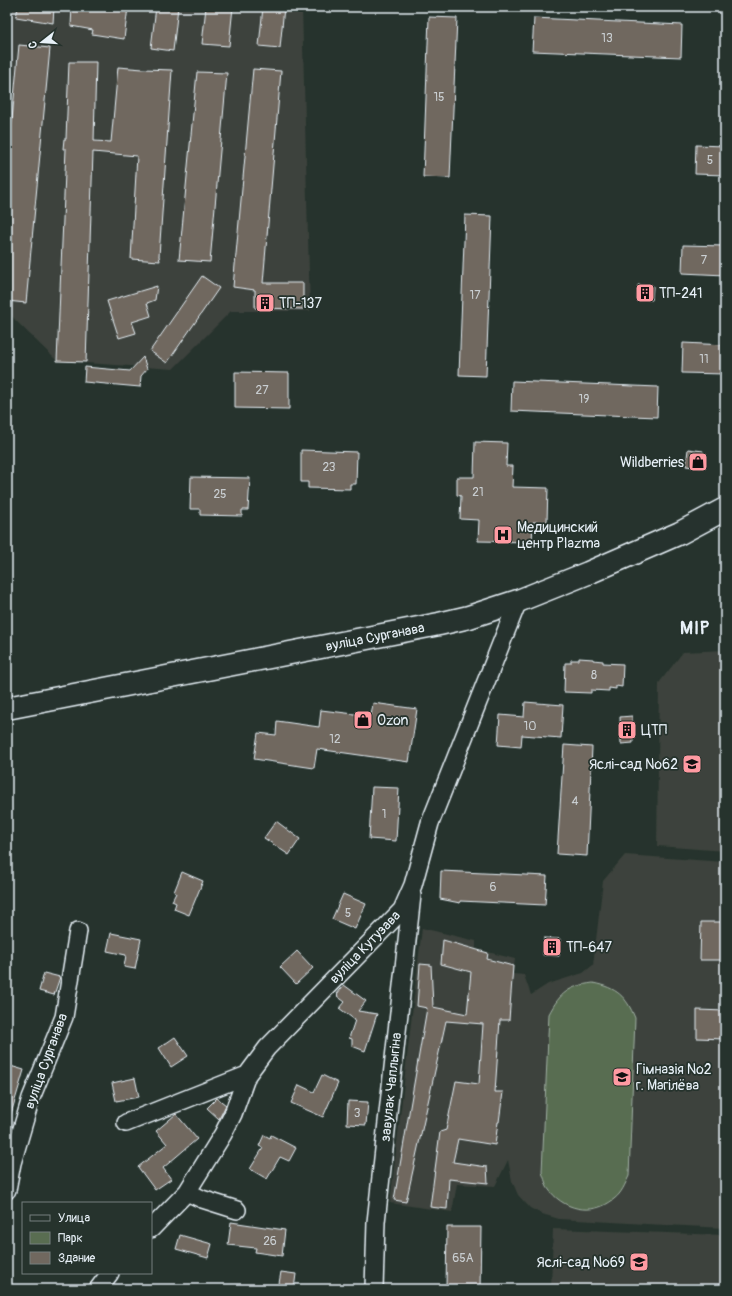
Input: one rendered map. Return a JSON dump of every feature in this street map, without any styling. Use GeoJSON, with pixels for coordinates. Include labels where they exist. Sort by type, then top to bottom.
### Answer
{"type":"FeatureCollection","features":[{"type":"Feature","properties":{"kind":"main road","name":"вуліца Сурганава"},"geometry":{"type":"LineString","coordinates":[[7,708],[469,617],[518,601],[588,573],[680,533],[725,509]]}},
{"type":"Feature","properties":{"kind":"street","name":"вуліца Кутузава"},"geometry":{"type":"LineString","coordinates":[[152,1228],[187,1192],[223,1134],[233,1114],[247,1075],[267,1048],[402,910],[412,885],[430,823],[518,601]]}},
{"type":"Feature","properties":{"kind":"street","name":"завулак Чаплыгіна"},"geometry":{"type":"LineString","coordinates":[[374,1289],[376,1222],[412,885]]}},
{"type":"Feature","properties":{"kind":"street","name":"вуліца Сурганава"},"geometry":{"type":"LineString","coordinates":[[7,1190],[12,1163],[31,1098],[64,1017],[78,931]]}},
{"type":"Feature","properties":{"kind":"street"},"geometry":{"type":"LineString","coordinates":[[126,1123],[247,1075]]}},
{"type":"Feature","properties":{"kind":"street"},"geometry":{"type":"LineString","coordinates":[[187,1192],[202,1199],[237,1210]]}},
{"type":"Feature","properties":{"kind":"street"},"geometry":{"type":"LineString","coordinates":[[98,1289],[109,1274]]}},
{"type":"Feature","properties":{"kind":"shaded area"},"geometry":{"type":"Polygon","coordinates":[[[7,7],[302,7],[310,311],[231,311],[173,369],[57,361],[7,312],[7,7]]]}},
{"type":"Feature","properties":{"kind":"shaded area","name":"Яслі-сад №62"},"geometry":{"type":"Polygon","coordinates":[[[725,650],[725,851],[657,846],[659,683],[683,652],[725,650]]]}},
{"type":"Feature","properties":{"kind":"shaded area","name":"Гімназія №2 г. Магілёва"},"geometry":{"type":"Polygon","coordinates":[[[625,855],[725,862],[725,1228],[559,1219],[542,1214],[530,1208],[518,1195],[512,1181],[508,1160],[495,1186],[457,1184],[452,1212],[390,1203],[422,928],[476,941],[476,949],[515,959],[513,974],[524,975],[531,995],[548,984],[583,973],[593,965],[603,881],[625,855]]]}},
{"type":"Feature","properties":{"kind":"shaded area","name":"Яслі-сад №69"},"geometry":{"type":"Polygon","coordinates":[[[553,1229],[725,1235],[725,1289],[551,1289],[553,1229]]]}},
{"type":"Feature","properties":{"kind":"green space"},"geometry":{"type":"Polygon","coordinates":[[[593,983],[608,987],[620,994],[632,1010],[635,1018],[629,1176],[617,1197],[605,1205],[587,1209],[569,1206],[553,1195],[547,1187],[542,1172],[549,1014],[557,1001],[566,992],[578,986],[593,983]]]}},
{"type":"Feature","properties":{"kind":"building"},"geometry":{"type":"Polygon","coordinates":[[[18,7],[54,7],[53,23],[16,17],[18,7]]]}},
{"type":"Feature","properties":{"kind":"building"},"geometry":{"type":"Polygon","coordinates":[[[72,7],[128,7],[124,39],[92,34],[93,30],[71,26],[72,7]]]}},
{"type":"Feature","properties":{"kind":"building"},"geometry":{"type":"Polygon","coordinates":[[[156,7],[178,7],[173,51],[151,48],[156,7]]]}},
{"type":"Feature","properties":{"kind":"building"},"geometry":{"type":"Polygon","coordinates":[[[206,7],[233,7],[229,46],[202,44],[206,7]]]}},
{"type":"Feature","properties":{"kind":"building"},"geometry":{"type":"Polygon","coordinates":[[[263,7],[284,7],[280,48],[259,46],[263,7]]]}},
{"type":"Feature","properties":{"kind":"building"},"geometry":{"type":"Polygon","coordinates":[[[429,17],[457,18],[450,178],[423,177],[429,17]]]}},
{"type":"Feature","properties":{"kind":"building"},"geometry":{"type":"Polygon","coordinates":[[[534,18],[682,25],[681,57],[532,51],[534,18]]]}},
{"type":"Feature","properties":{"kind":"building"},"geometry":{"type":"Polygon","coordinates":[[[19,45],[50,48],[26,303],[7,301],[7,173],[19,45]]]}},
{"type":"Feature","properties":{"kind":"building"},"geometry":{"type":"Polygon","coordinates":[[[69,62],[96,62],[94,141],[111,142],[118,67],[172,70],[159,256],[160,261],[131,259],[137,156],[93,152],[86,362],[57,361],[66,149],[63,149],[64,139],[66,139],[69,62]]]}},
{"type":"Feature","properties":{"kind":"building"},"geometry":{"type":"Polygon","coordinates":[[[253,69],[281,71],[263,283],[303,283],[303,309],[255,308],[255,290],[233,287],[253,69]]]}},
{"type":"Feature","properties":{"kind":"building"},"geometry":{"type":"Polygon","coordinates":[[[197,72],[227,73],[210,262],[179,260],[197,72]]]}},
{"type":"Feature","properties":{"kind":"building"},"geometry":{"type":"Polygon","coordinates":[[[696,145],[725,146],[725,175],[695,174],[696,145]]]}},
{"type":"Feature","properties":{"kind":"building"},"geometry":{"type":"Polygon","coordinates":[[[465,215],[492,216],[486,376],[459,375],[465,215]]]}},
{"type":"Feature","properties":{"kind":"building"},"geometry":{"type":"Polygon","coordinates":[[[683,245],[725,246],[725,275],[682,273],[683,245]]]}},
{"type":"Feature","properties":{"kind":"building"},"geometry":{"type":"Polygon","coordinates":[[[202,276],[219,288],[167,363],[150,351],[202,276]]]}},
{"type":"Feature","properties":{"kind":"building","name":"ТП-241"},"geometry":{"type":"Polygon","coordinates":[[[638,285],[653,286],[652,300],[637,299],[638,285]]]}},
{"type":"Feature","properties":{"kind":"building"},"geometry":{"type":"Polygon","coordinates":[[[157,286],[155,300],[147,303],[151,316],[132,322],[136,333],[119,338],[107,301],[157,286]]]}},
{"type":"Feature","properties":{"kind":"building"},"geometry":{"type":"Polygon","coordinates":[[[683,343],[725,345],[725,374],[682,373],[683,343]]]}},
{"type":"Feature","properties":{"kind":"building"},"geometry":{"type":"Polygon","coordinates":[[[143,357],[147,369],[141,376],[140,387],[84,382],[85,367],[130,371],[143,357]]]}},
{"type":"Feature","properties":{"kind":"building"},"geometry":{"type":"Polygon","coordinates":[[[235,372],[289,373],[289,409],[235,408],[235,372]]]}},
{"type":"Feature","properties":{"kind":"building"},"geometry":{"type":"Polygon","coordinates":[[[512,381],[658,387],[657,417],[511,411],[512,381]]]}},
{"type":"Feature","properties":{"kind":"building"},"geometry":{"type":"Polygon","coordinates":[[[475,442],[507,443],[506,466],[513,466],[512,487],[548,488],[547,522],[533,522],[532,542],[478,541],[479,520],[460,519],[461,496],[457,495],[457,477],[474,477],[475,442]]]}},
{"type":"Feature","properties":{"kind":"building"},"geometry":{"type":"Polygon","coordinates":[[[688,449],[703,451],[701,468],[686,466],[688,449]]]}},
{"type":"Feature","properties":{"kind":"building"},"geometry":{"type":"Polygon","coordinates":[[[301,450],[357,452],[356,484],[350,484],[350,489],[308,488],[308,482],[301,482],[301,450]]]}},
{"type":"Feature","properties":{"kind":"building"},"geometry":{"type":"Polygon","coordinates":[[[191,477],[250,478],[248,510],[242,510],[242,516],[200,515],[200,509],[190,509],[191,477]]]}},
{"type":"Feature","properties":{"kind":"building"},"geometry":{"type":"Polygon","coordinates":[[[579,658],[603,661],[603,663],[623,664],[622,687],[616,686],[616,689],[609,688],[609,691],[591,690],[591,693],[564,692],[565,663],[571,663],[571,660],[579,660],[579,658]]]}},
{"type":"Feature","properties":{"kind":"building"},"geometry":{"type":"Polygon","coordinates":[[[525,702],[563,705],[561,738],[522,735],[521,747],[498,745],[500,715],[524,717],[525,702]]]}},
{"type":"Feature","properties":{"kind":"building"},"geometry":{"type":"Polygon","coordinates":[[[373,703],[417,709],[409,762],[317,749],[314,768],[254,759],[258,733],[276,735],[277,721],[319,727],[321,710],[371,716],[373,703]]]}},
{"type":"Feature","properties":{"kind":"building","name":"ЦТП"},"geometry":{"type":"Polygon","coordinates":[[[632,716],[633,743],[621,744],[620,717],[632,716]]]}},
{"type":"Feature","properties":{"kind":"building"},"geometry":{"type":"Polygon","coordinates":[[[564,745],[592,747],[587,856],[557,854],[564,745]]]}},
{"type":"Feature","properties":{"kind":"building"},"geometry":{"type":"Polygon","coordinates":[[[372,787],[399,788],[396,841],[369,839],[372,787]]]}},
{"type":"Feature","properties":{"kind":"building"},"geometry":{"type":"Polygon","coordinates":[[[276,821],[300,839],[289,855],[264,838],[276,821]]]}},
{"type":"Feature","properties":{"kind":"building"},"geometry":{"type":"Polygon","coordinates":[[[441,871],[547,876],[545,905],[460,901],[460,903],[440,899],[441,871]]]}},
{"type":"Feature","properties":{"kind":"building"},"geometry":{"type":"Polygon","coordinates":[[[182,872],[203,881],[189,915],[174,909],[176,903],[172,901],[182,872]]]}},
{"type":"Feature","properties":{"kind":"building"},"geometry":{"type":"Polygon","coordinates":[[[343,894],[366,904],[355,929],[332,919],[343,894]]]}},
{"type":"Feature","properties":{"kind":"building"},"geometry":{"type":"Polygon","coordinates":[[[701,922],[725,922],[725,960],[700,960],[701,922]]]}},
{"type":"Feature","properties":{"kind":"building"},"geometry":{"type":"Polygon","coordinates":[[[111,933],[141,939],[135,969],[124,967],[126,955],[107,951],[111,933]]]}},
{"type":"Feature","properties":{"kind":"building","name":"ТП-647"},"geometry":{"type":"Polygon","coordinates":[[[544,938],[560,939],[559,956],[543,955],[544,938]]]}},
{"type":"Feature","properties":{"kind":"building"},"geometry":{"type":"Polygon","coordinates":[[[443,940],[488,953],[487,959],[513,966],[509,1020],[500,1020],[495,1092],[503,1092],[495,1145],[458,1139],[453,1162],[487,1167],[488,1183],[449,1179],[447,1209],[430,1207],[440,1132],[446,1130],[456,1081],[479,1084],[483,1024],[446,1021],[406,1202],[394,1200],[427,1008],[417,1006],[420,964],[431,965],[433,1007],[467,1014],[471,972],[441,964],[443,940]]]}},
{"type":"Feature","properties":{"kind":"building"},"geometry":{"type":"Polygon","coordinates":[[[297,951],[313,968],[296,984],[280,967],[297,951]]]}},
{"type":"Feature","properties":{"kind":"building"},"geometry":{"type":"Polygon","coordinates":[[[44,973],[60,977],[54,995],[39,991],[44,973]]]}},
{"type":"Feature","properties":{"kind":"building"},"geometry":{"type":"Polygon","coordinates":[[[344,985],[366,1001],[358,1011],[377,1014],[365,1051],[352,1046],[352,1039],[349,1038],[355,1020],[339,1008],[345,1002],[337,996],[337,994],[344,985]]]}},
{"type":"Feature","properties":{"kind":"building"},"geometry":{"type":"Polygon","coordinates":[[[697,1010],[725,1011],[725,1039],[697,1038],[697,1010]]]}},
{"type":"Feature","properties":{"kind":"building"},"geometry":{"type":"Polygon","coordinates":[[[175,1037],[188,1056],[171,1067],[159,1048],[175,1037]]]}},
{"type":"Feature","properties":{"kind":"building"},"geometry":{"type":"Polygon","coordinates":[[[7,1065],[24,1070],[10,1117],[7,1117],[7,1065]]]}},
{"type":"Feature","properties":{"kind":"building"},"geometry":{"type":"Polygon","coordinates":[[[322,1075],[338,1083],[323,1117],[291,1103],[299,1085],[314,1092],[322,1075]]]}},
{"type":"Feature","properties":{"kind":"building"},"geometry":{"type":"Polygon","coordinates":[[[135,1078],[139,1097],[116,1101],[112,1083],[135,1078]]]}},
{"type":"Feature","properties":{"kind":"building"},"geometry":{"type":"Polygon","coordinates":[[[217,1098],[226,1105],[219,1119],[207,1108],[217,1098]]]}},
{"type":"Feature","properties":{"kind":"building"},"geometry":{"type":"Polygon","coordinates":[[[348,1101],[368,1102],[366,1125],[347,1124],[348,1101]]]}},
{"type":"Feature","properties":{"kind":"building"},"geometry":{"type":"Polygon","coordinates":[[[176,1114],[197,1139],[163,1168],[171,1179],[155,1190],[138,1167],[167,1144],[156,1131],[176,1114]]]}},
{"type":"Feature","properties":{"kind":"building"},"geometry":{"type":"Polygon","coordinates":[[[264,1135],[270,1138],[271,1135],[296,1148],[289,1161],[280,1157],[267,1179],[250,1169],[263,1148],[259,1146],[264,1135]]]}},
{"type":"Feature","properties":{"kind":"building"},"geometry":{"type":"Polygon","coordinates":[[[231,1222],[285,1230],[282,1256],[255,1252],[256,1248],[228,1245],[231,1222]]]}},
{"type":"Feature","properties":{"kind":"building"},"geometry":{"type":"Polygon","coordinates":[[[447,1227],[481,1227],[480,1289],[446,1289],[447,1227]]]}},
{"type":"Feature","properties":{"kind":"building"},"geometry":{"type":"Polygon","coordinates":[[[180,1235],[212,1244],[208,1258],[176,1249],[180,1235]]]}},
{"type":"Feature","properties":{"kind":"building"},"geometry":{"type":"Polygon","coordinates":[[[281,1272],[296,1274],[294,1289],[278,1289],[281,1272]]]}},
{"type":"Feature","properties":{"kind":"place","name":"ТП-241"},"geometry":{"type":"Point","coordinates":[645,293]}},
{"type":"Feature","properties":{"kind":"place","name":"ТП-137"},"geometry":{"type":"Point","coordinates":[265,303]}},
{"type":"Feature","properties":{"kind":"place","name":"Wildberries"},"geometry":{"type":"Point","coordinates":[698,462]}},
{"type":"Feature","properties":{"kind":"place","name":"Медицинский центр Plazma"},"geometry":{"type":"Point","coordinates":[503,535]}},
{"type":"Feature","properties":{"kind":"place","name":"Ozon"},"geometry":{"type":"Point","coordinates":[363,720]}},
{"type":"Feature","properties":{"kind":"place","name":"ЦТП"},"geometry":{"type":"Point","coordinates":[627,730]}},
{"type":"Feature","properties":{"kind":"place","name":"Яслі-сад №62"},"geometry":{"type":"Point","coordinates":[692,764]}},
{"type":"Feature","properties":{"kind":"place","name":"ТП-647"},"geometry":{"type":"Point","coordinates":[552,947]}},
{"type":"Feature","properties":{"kind":"place","name":"Гімназія №2 г. Магілёва"},"geometry":{"type":"Point","coordinates":[622,1077]}},
{"type":"Feature","properties":{"kind":"place","name":"Яслі-сад №69"},"geometry":{"type":"Point","coordinates":[639,1262]}},
{"type":"Feature","properties":{"kind":"district","name":"МІР"},"geometry":{"type":"Point","coordinates":[695,628]}}]}
